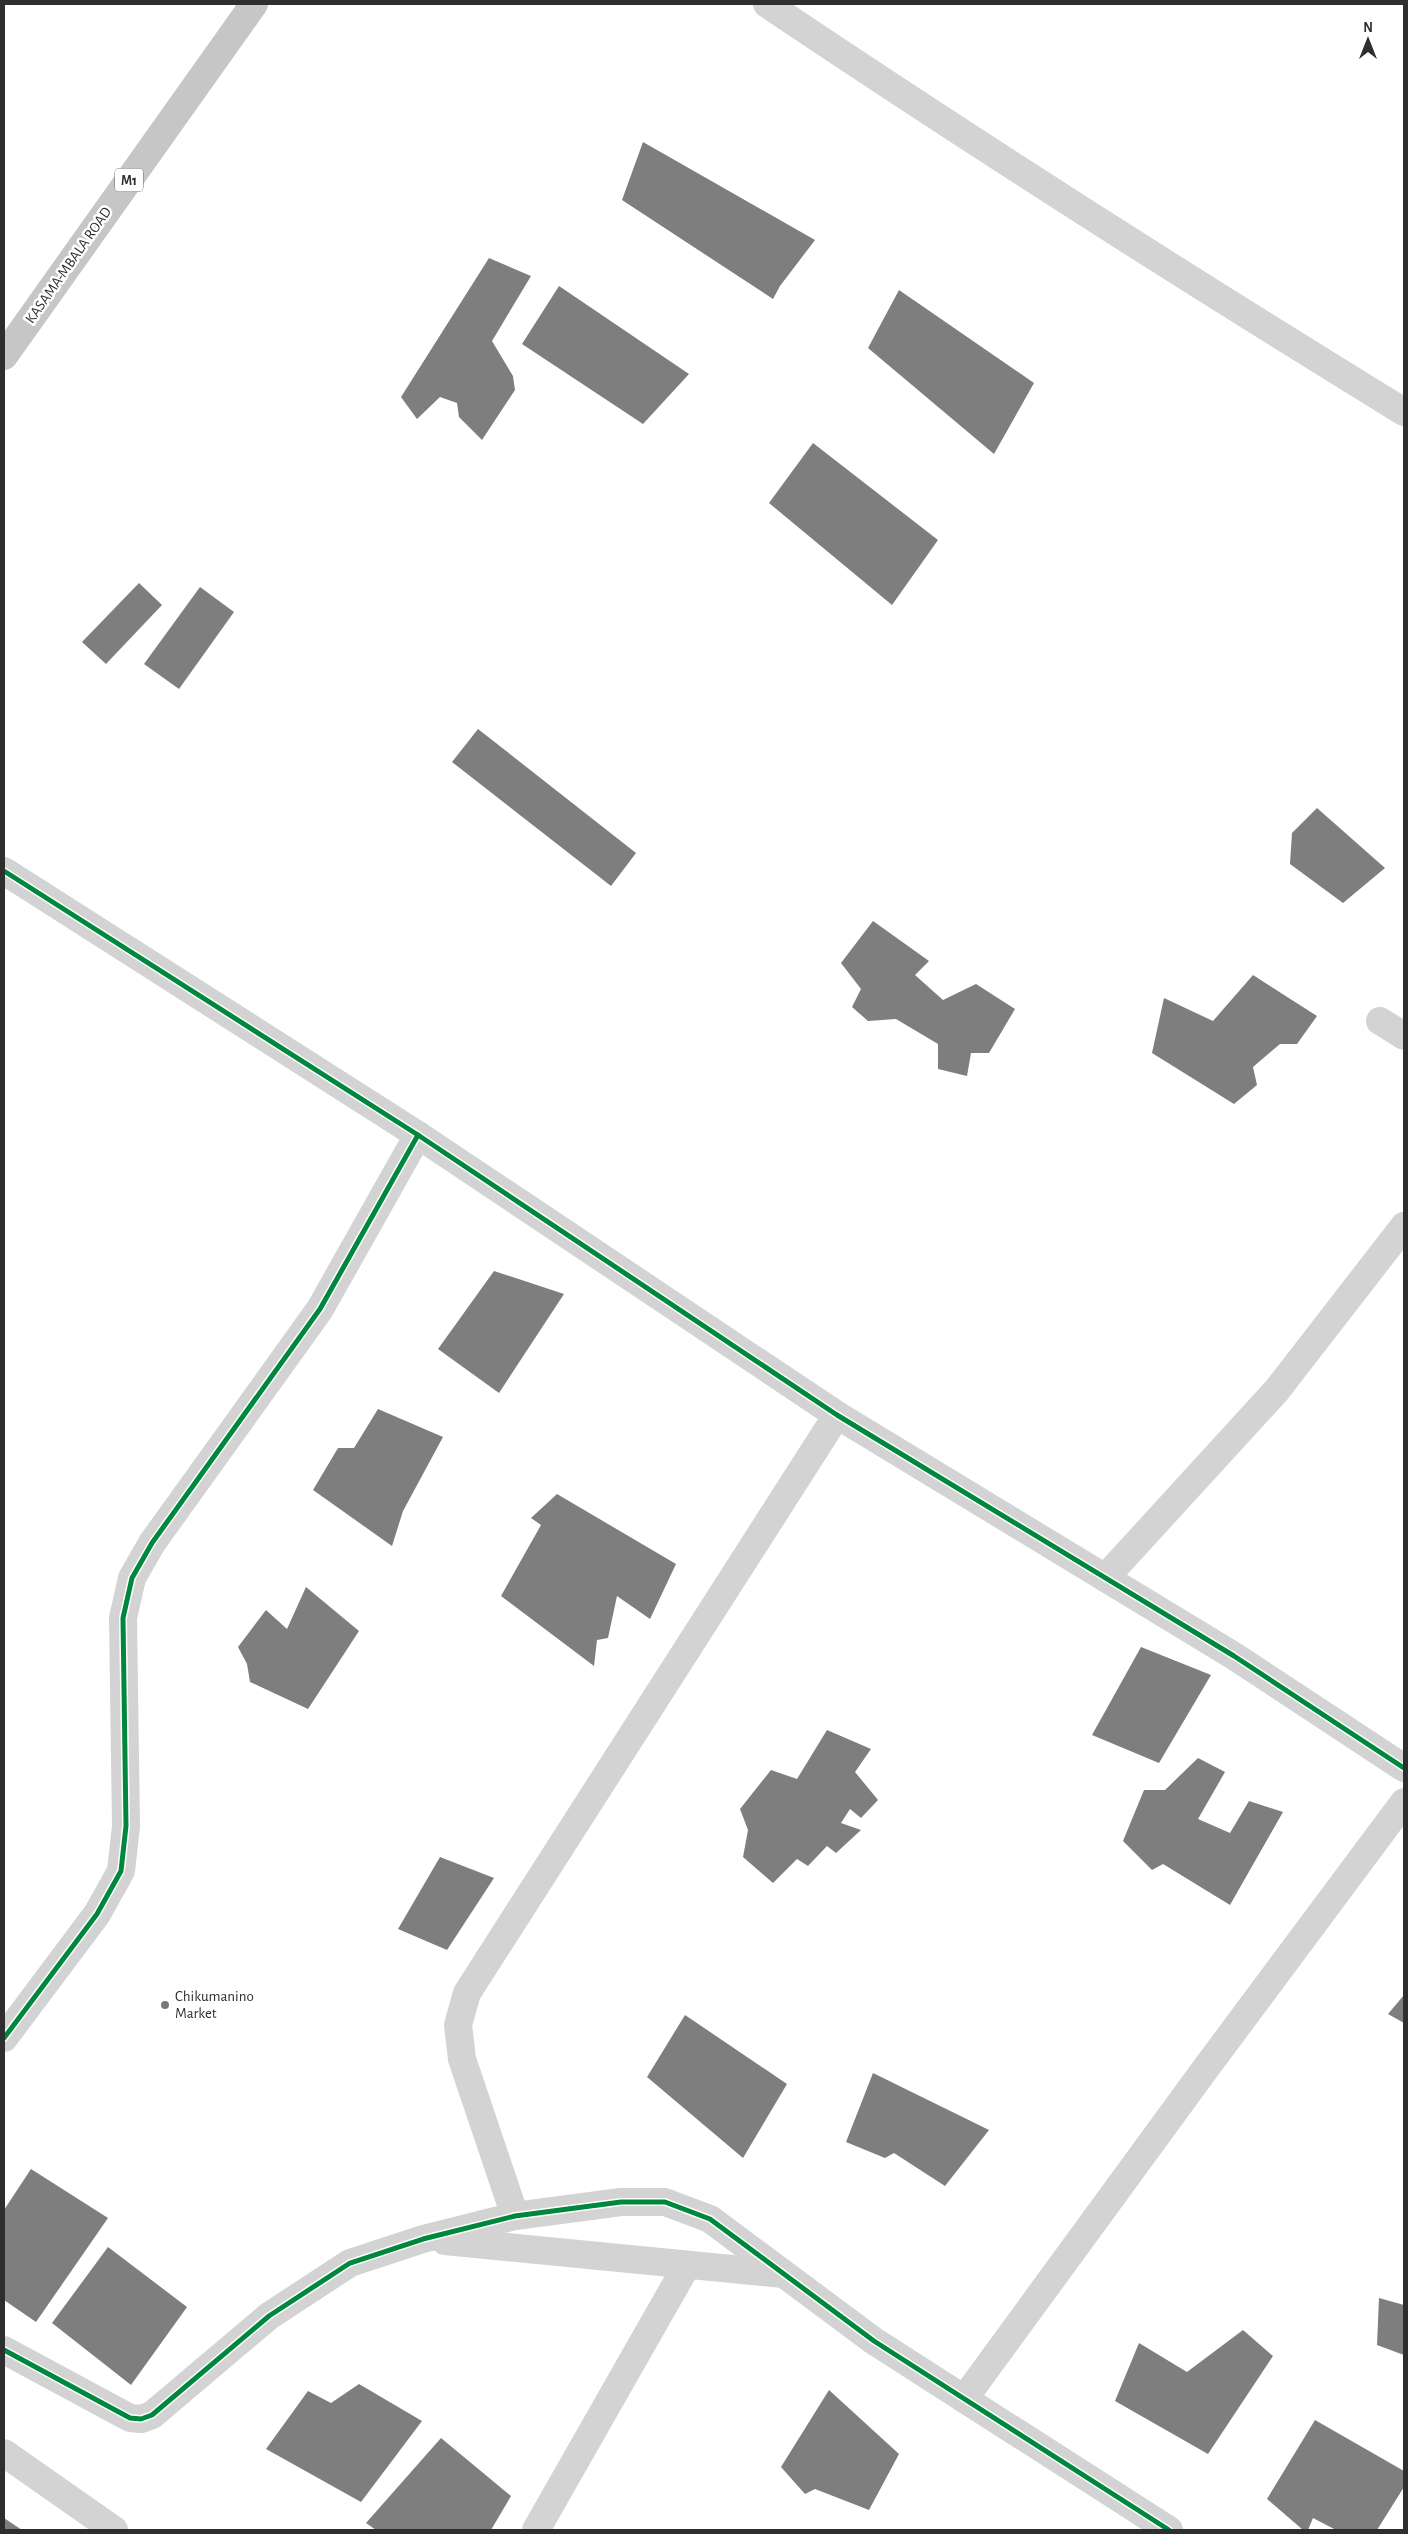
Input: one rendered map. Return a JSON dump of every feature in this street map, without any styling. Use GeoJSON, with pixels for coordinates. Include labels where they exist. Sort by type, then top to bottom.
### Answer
{"type":"FeatureCollection","features":[{"type":"Feature","properties":{"kind":"main road","name":"KASAMA-MBALA ROAD"},"geometry":{"type":"LineString","coordinates":[[4,356],[254,4]]}},
{"type":"Feature","properties":{"kind":"street"},"geometry":{"type":"LineString","coordinates":[[767,4],[931,114],[1238,310],[1404,412]]}},
{"type":"Feature","properties":{"kind":"street"},"geometry":{"type":"LineString","coordinates":[[4,871],[418,1135],[837,1415],[1234,1656],[1404,1768]]}},
{"type":"Feature","properties":{"kind":"street"},"geometry":{"type":"LineString","coordinates":[[1380,1021],[1404,1036]]}},
{"type":"Feature","properties":{"kind":"street"},"geometry":{"type":"LineString","coordinates":[[4,2038],[97,1914],[121,1871],[126,1826],[123,1618],[132,1578],[152,1543],[320,1309],[418,1135]]}},
{"type":"Feature","properties":{"kind":"street"},"geometry":{"type":"LineString","coordinates":[[1105,1578],[1277,1390],[1404,1226]]}},
{"type":"Feature","properties":{"kind":"street"},"geometry":{"type":"LineString","coordinates":[[515,2216],[462,2059],[458,2025],[467,1993],[837,1415]]}},
{"type":"Feature","properties":{"kind":"street"},"geometry":{"type":"LineString","coordinates":[[964,2399],[1202,2072],[1404,1802]]}},
{"type":"Feature","properties":{"kind":"street"},"geometry":{"type":"LineString","coordinates":[[4,2350],[130,2418],[141,2419],[152,2415],[269,2316],[350,2263],[423,2238],[515,2216],[621,2202],[665,2202],[710,2219],[874,2341],[1169,2530]]}},
{"type":"Feature","properties":{"kind":"street"},"geometry":{"type":"LineString","coordinates":[[423,2238],[783,2274]]}},
{"type":"Feature","properties":{"kind":"street"},"geometry":{"type":"LineString","coordinates":[[536,2530],[687,2265]]}},
{"type":"Feature","properties":{"kind":"street"},"geometry":{"type":"LineString","coordinates":[[4,2453],[114,2530]]}},
{"type":"Feature","properties":{"kind":"building"},"geometry":{"type":"Polygon","coordinates":[[[643,142],[815,240],[780,286],[773,299],[622,200],[643,142]]]}},
{"type":"Feature","properties":{"kind":"building"},"geometry":{"type":"Polygon","coordinates":[[[489,258],[531,276],[492,341],[513,376],[515,390],[482,440],[459,417],[457,403],[440,397],[417,419],[401,397],[489,258]]]}},
{"type":"Feature","properties":{"kind":"building"},"geometry":{"type":"Polygon","coordinates":[[[559,286],[689,374],[643,424],[522,344],[559,286]]]}},
{"type":"Feature","properties":{"kind":"building"},"geometry":{"type":"Polygon","coordinates":[[[899,290],[1034,383],[994,454],[868,348],[899,290]]]}},
{"type":"Feature","properties":{"kind":"building"},"geometry":{"type":"Polygon","coordinates":[[[813,443],[938,540],[892,605],[769,503],[813,443]]]}},
{"type":"Feature","properties":{"kind":"building"},"geometry":{"type":"Polygon","coordinates":[[[139,583],[162,605],[106,664],[82,642],[139,583]]]}},
{"type":"Feature","properties":{"kind":"building"},"geometry":{"type":"Polygon","coordinates":[[[200,587],[234,612],[179,689],[144,664],[200,587]]]}},
{"type":"Feature","properties":{"kind":"building"},"geometry":{"type":"Polygon","coordinates":[[[478,729],[636,853],[611,886],[452,762],[478,729]]]}},
{"type":"Feature","properties":{"kind":"building"},"geometry":{"type":"Polygon","coordinates":[[[1317,808],[1385,868],[1343,903],[1290,864],[1292,833],[1317,808]]]}},
{"type":"Feature","properties":{"kind":"building"},"geometry":{"type":"Polygon","coordinates":[[[873,921],[929,961],[915,975],[943,1000],[976,984],[1015,1009],[989,1053],[971,1053],[967,1076],[938,1069],[938,1044],[896,1019],[868,1021],[852,1007],[861,989],[841,963],[873,921]]]}},
{"type":"Feature","properties":{"kind":"building"},"geometry":{"type":"Polygon","coordinates":[[[1253,975],[1317,1016],[1297,1044],[1280,1044],[1253,1067],[1257,1085],[1234,1104],[1152,1053],[1164,998],[1213,1021],[1253,975]]]}},
{"type":"Feature","properties":{"kind":"building"},"geometry":{"type":"Polygon","coordinates":[[[494,1271],[564,1294],[499,1393],[438,1349],[494,1271]]]}},
{"type":"Feature","properties":{"kind":"building"},"geometry":{"type":"Polygon","coordinates":[[[378,1409],[443,1437],[403,1511],[392,1546],[313,1490],[338,1448],[354,1448],[378,1409]]]}},
{"type":"Feature","properties":{"kind":"building"},"geometry":{"type":"Polygon","coordinates":[[[557,1494],[676,1564],[650,1619],[617,1596],[608,1638],[597,1640],[594,1666],[501,1596],[541,1525],[531,1518],[557,1494]]]}},
{"type":"Feature","properties":{"kind":"building"},"geometry":{"type":"Polygon","coordinates":[[[306,1587],[359,1631],[308,1709],[250,1682],[247,1664],[238,1647],[266,1610],[287,1629],[306,1587]]]}},
{"type":"Feature","properties":{"kind":"building"},"geometry":{"type":"Polygon","coordinates":[[[1141,1647],[1211,1675],[1159,1763],[1092,1735],[1141,1647]]]}},
{"type":"Feature","properties":{"kind":"building"},"geometry":{"type":"Polygon","coordinates":[[[827,1730],[871,1749],[855,1772],[878,1800],[861,1818],[850,1809],[841,1823],[861,1830],[836,1853],[827,1846],[808,1866],[797,1859],[773,1883],[743,1857],[748,1830],[740,1809],[771,1770],[797,1779],[827,1730]]]}},
{"type":"Feature","properties":{"kind":"building"},"geometry":{"type":"Polygon","coordinates":[[[1198,1758],[1225,1772],[1198,1819],[1230,1833],[1249,1801],[1283,1812],[1230,1905],[1163,1864],[1152,1870],[1123,1841],[1144,1790],[1165,1790],[1198,1758]]]}},
{"type":"Feature","properties":{"kind":"building"},"geometry":{"type":"Polygon","coordinates":[[[440,1857],[494,1878],[447,1950],[398,1929],[440,1857]]]}},
{"type":"Feature","properties":{"kind":"building"},"geometry":{"type":"Polygon","coordinates":[[[1404,1995],[1404,2023],[1388,2014],[1404,1995]]]}},
{"type":"Feature","properties":{"kind":"building"},"geometry":{"type":"Polygon","coordinates":[[[685,2015],[787,2084],[743,2158],[647,2077],[685,2015]]]}},
{"type":"Feature","properties":{"kind":"building"},"geometry":{"type":"Polygon","coordinates":[[[873,2073],[989,2130],[945,2186],[894,2153],[885,2158],[846,2142],[873,2073]]]}},
{"type":"Feature","properties":{"kind":"building"},"geometry":{"type":"Polygon","coordinates":[[[31,2169],[108,2218],[36,2322],[4,2300],[4,2210],[31,2169]]]}},
{"type":"Feature","properties":{"kind":"building"},"geometry":{"type":"Polygon","coordinates":[[[108,2247],[187,2307],[131,2385],[52,2323],[108,2247]]]}},
{"type":"Feature","properties":{"kind":"building"},"geometry":{"type":"Polygon","coordinates":[[[1379,2298],[1404,2305],[1404,2355],[1377,2345],[1379,2298]]]}},
{"type":"Feature","properties":{"kind":"building"},"geometry":{"type":"Polygon","coordinates":[[[1243,2330],[1273,2356],[1208,2454],[1115,2401],[1139,2343],[1187,2372],[1243,2330]]]}},
{"type":"Feature","properties":{"kind":"building"},"geometry":{"type":"Polygon","coordinates":[[[359,2384],[422,2421],[361,2502],[266,2449],[308,2391],[331,2403],[359,2384]]]}},
{"type":"Feature","properties":{"kind":"building"},"geometry":{"type":"Polygon","coordinates":[[[829,2390],[899,2454],[869,2510],[815,2489],[805,2494],[781,2467],[829,2390]]]}},
{"type":"Feature","properties":{"kind":"building"},"geometry":{"type":"Polygon","coordinates":[[[1315,2420],[1404,2471],[1404,2487],[1377,2530],[1336,2530],[1313,2518],[1308,2530],[1303,2530],[1267,2499],[1315,2420]]]}},
{"type":"Feature","properties":{"kind":"building"},"geometry":{"type":"Polygon","coordinates":[[[441,2438],[511,2496],[491,2530],[376,2530],[366,2523],[441,2438]]]}},
{"type":"Feature","properties":{"kind":"building"},"geometry":{"type":"Polygon","coordinates":[[[4,2518],[22,2530],[4,2530],[4,2518]]]}},
{"type":"Feature","properties":{"kind":"cycle path"},"geometry":{"type":"LineString","coordinates":[[4,871],[418,1135],[837,1415],[1234,1656],[1404,1768]]}},
{"type":"Feature","properties":{"kind":"cycle path"},"geometry":{"type":"LineString","coordinates":[[4,2038],[97,1914],[121,1871],[126,1826],[123,1618],[132,1578],[152,1543],[320,1309],[418,1135]]}},
{"type":"Feature","properties":{"kind":"cycle path"},"geometry":{"type":"LineString","coordinates":[[4,2350],[130,2418],[141,2419],[152,2415],[269,2316],[350,2263],[423,2239],[515,2216],[621,2202],[665,2202],[710,2219],[874,2341],[1169,2530]]}},
{"type":"Feature","properties":{"kind":"place","name":"Chikumanino Market"},"geometry":{"type":"Point","coordinates":[165,2005]}}]}
